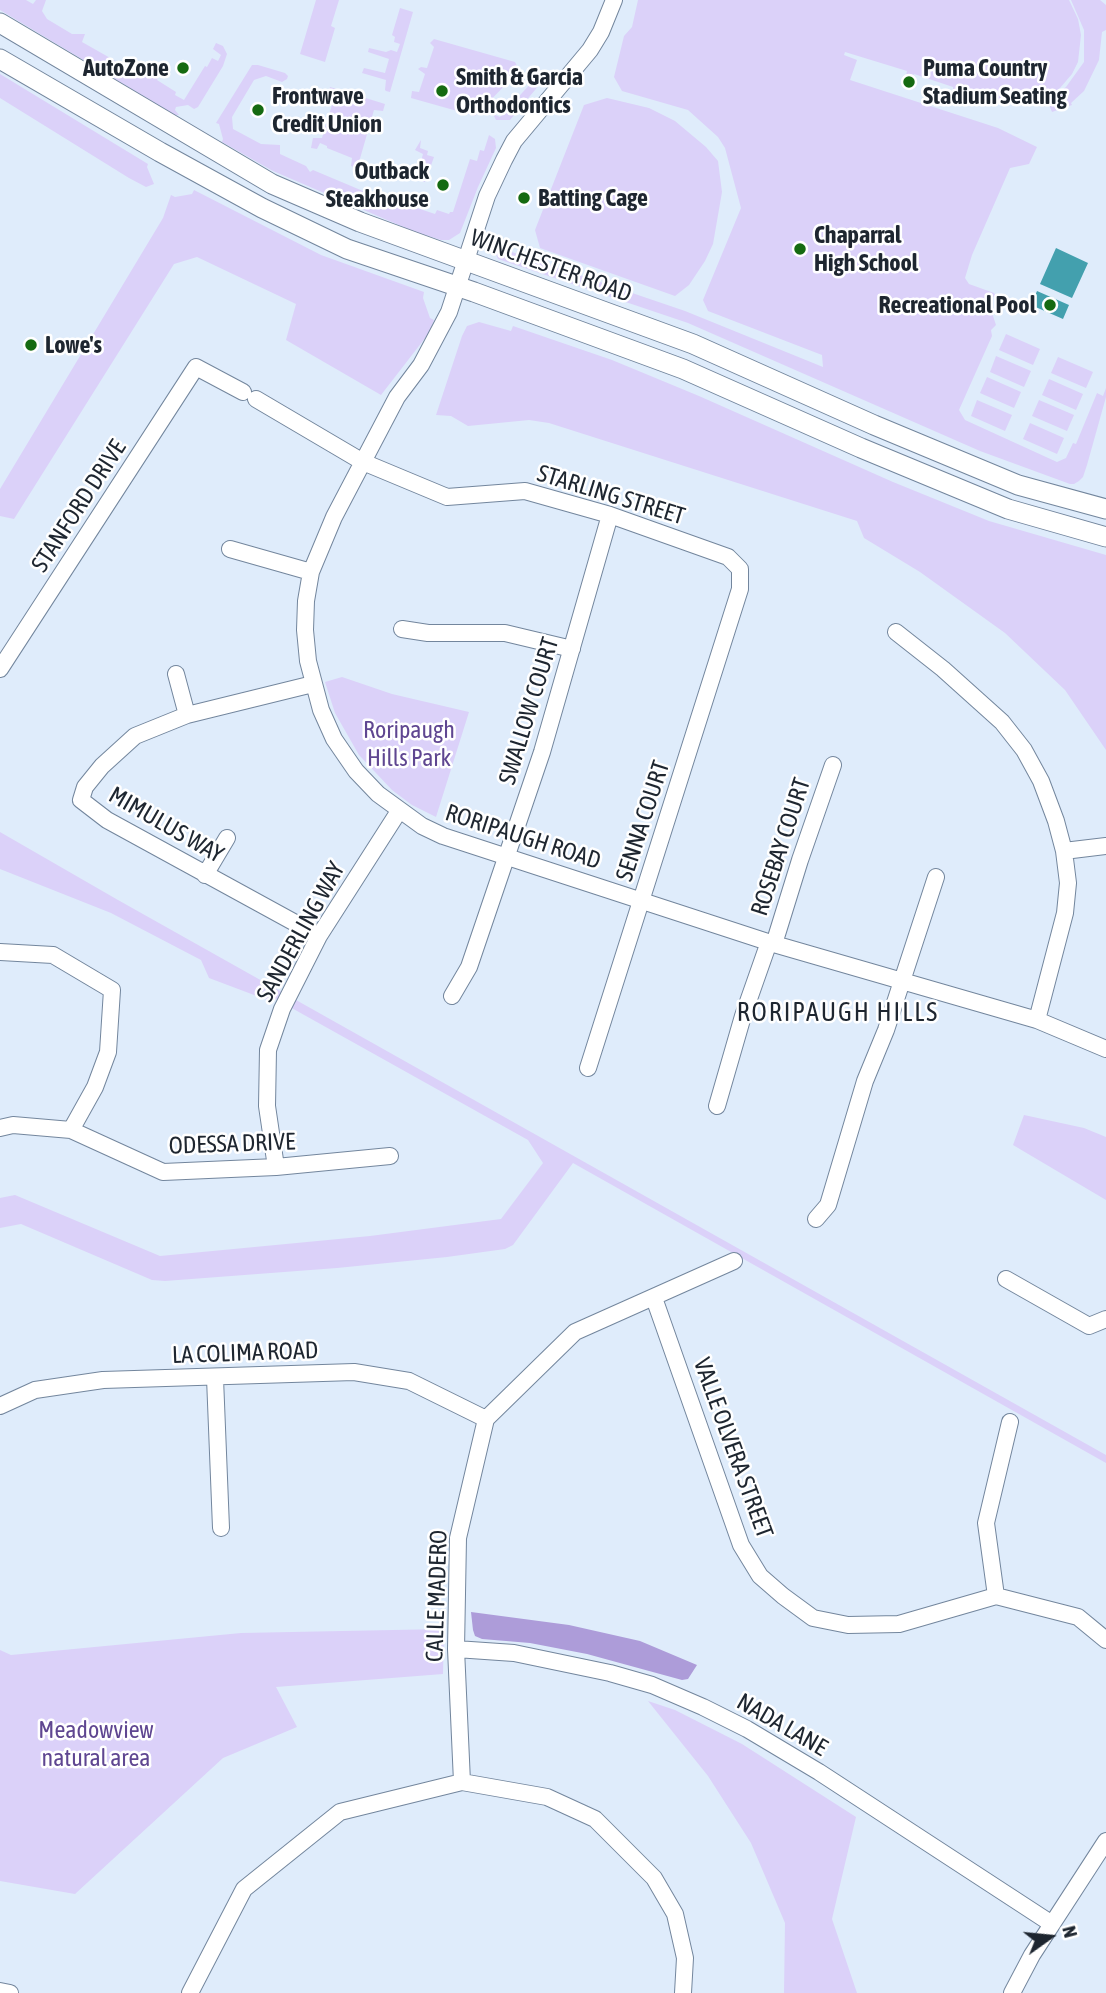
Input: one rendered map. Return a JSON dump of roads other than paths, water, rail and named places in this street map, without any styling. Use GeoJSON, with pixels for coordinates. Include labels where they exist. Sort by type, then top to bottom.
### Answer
{"type":"FeatureCollection","features":[{"type":"Feature","properties":{"kind":"main road","name":"WINCHESTER ROAD"},"geometry":{"type":"LineString","coordinates":[[0,23],[272,184],[360,222],[693,344],[1017,485],[1106,509]]}},
{"type":"Feature","properties":{"kind":"main road","name":"WINCHESTER ROAD"},"geometry":{"type":"LineString","coordinates":[[0,59],[160,152],[296,225],[348,249],[682,369],[1008,509],[1106,537]]}},
{"type":"Feature","properties":{"kind":"street","name":"RORIPAUGH ROAD"},"geometry":{"type":"LineString","coordinates":[[614,0],[605,24],[590,50],[514,141],[494,178],[449,312],[421,365],[397,397],[334,517],[311,572],[305,630],[313,684],[321,710],[356,771],[399,811],[443,836],[771,943],[1037,1020],[1106,1049]]}},
{"type":"Feature","properties":{"kind":"street","name":"STARLING STREET"},"geometry":{"type":"LineString","coordinates":[[197,367],[363,463],[447,497],[526,491],[610,515],[728,557],[740,569],[740,589]]}},
{"type":"Feature","properties":{"kind":"street","name":"STANFORD DRIVE"},"geometry":{"type":"LineString","coordinates":[[0,669],[197,367]]}},
{"type":"Feature","properties":{"kind":"street","name":"SWALLOW COURT"},"geometry":{"type":"LineString","coordinates":[[452,996],[469,967],[542,752],[610,515]]}},
{"type":"Feature","properties":{"kind":"street"},"geometry":{"type":"LineString","coordinates":[[230,549],[311,572]]}},
{"type":"Feature","properties":{"kind":"street","name":"SENNA COURT"},"geometry":{"type":"LineString","coordinates":[[588,1068],[740,589]]}},
{"type":"Feature","properties":{"kind":"street"},"geometry":{"type":"LineString","coordinates":[[402,629],[428,633],[505,633],[572,649]]}},
{"type":"Feature","properties":{"kind":"street"},"geometry":{"type":"LineString","coordinates":[[896,632],[943,669],[1002,722],[1024,750],[1041,781],[1056,821],[1064,851],[1068,883],[1066,913],[1037,1020]]}},
{"type":"Feature","properties":{"kind":"street"},"geometry":{"type":"LineString","coordinates":[[176,674],[187,715]]}},
{"type":"Feature","properties":{"kind":"street","name":"MIMULUS WAY"},"geometry":{"type":"LineString","coordinates":[[313,684],[187,715],[135,736],[102,766],[85,787],[81,800],[107,820],[319,936]]}},
{"type":"Feature","properties":{"kind":"street","name":"ROSEBAY COURT"},"geometry":{"type":"LineString","coordinates":[[717,1106],[743,1016],[833,765]]}},
{"type":"Feature","properties":{"kind":"street","name":"SANDERLING WAY"},"geometry":{"type":"LineString","coordinates":[[276,1167],[267,1106],[268,1050],[286,999],[319,936],[399,811]]}},
{"type":"Feature","properties":{"kind":"street"},"geometry":{"type":"LineString","coordinates":[[205,875],[227,838]]}},
{"type":"Feature","properties":{"kind":"street"},"geometry":{"type":"LineString","coordinates":[[1064,851],[1106,846]]}},
{"type":"Feature","properties":{"kind":"street"},"geometry":{"type":"LineString","coordinates":[[816,1220],[828,1205],[865,1081],[903,982],[936,877]]}},
{"type":"Feature","properties":{"kind":"street"},"geometry":{"type":"LineString","coordinates":[[0,952],[53,955],[112,990],[108,1052],[95,1087],[71,1130]]}},
{"type":"Feature","properties":{"kind":"street","name":"ODESSA DRIVE"},"geometry":{"type":"LineString","coordinates":[[0,1128],[13,1125],[71,1130],[163,1172],[276,1167],[390,1156]]}},
{"type":"Feature","properties":{"kind":"street"},"geometry":{"type":"LineString","coordinates":[[485,1419],[575,1332],[734,1261]]}},
{"type":"Feature","properties":{"kind":"street"},"geometry":{"type":"LineString","coordinates":[[1006,1279],[1089,1326],[1106,1319]]}},
{"type":"Feature","properties":{"kind":"street","name":"VALLE OLVERA STREET"},"geometry":{"type":"LineString","coordinates":[[654,1298],[741,1545],[761,1576],[783,1596],[813,1618],[860,1625],[899,1624],[996,1596]]}},
{"type":"Feature","properties":{"kind":"street","name":"LA COLIMA ROAD"},"geometry":{"type":"LineString","coordinates":[[0,1406],[35,1390],[103,1380],[354,1372],[409,1381],[485,1419]]}},
{"type":"Feature","properties":{"kind":"street"},"geometry":{"type":"LineString","coordinates":[[215,1378],[221,1528]]}},
{"type":"Feature","properties":{"kind":"street","name":"CALLE MADERO"},"geometry":{"type":"LineString","coordinates":[[462,1782],[456,1649],[458,1538],[485,1419]]}},
{"type":"Feature","properties":{"kind":"street"},"geometry":{"type":"LineString","coordinates":[[1010,1422],[986,1523],[996,1596],[1078,1617],[1106,1640]]}},
{"type":"Feature","properties":{"kind":"street","name":"NADA LANE"},"geometry":{"type":"LineString","coordinates":[[456,1649],[514,1653],[610,1673],[652,1685],[703,1707],[747,1729],[819,1772],[1052,1924]]}},
{"type":"Feature","properties":{"kind":"street"},"geometry":{"type":"LineString","coordinates":[[190,1993],[244,1889],[340,1812],[462,1782],[547,1797],[595,1819],[654,1878],[675,1914],[685,1958],[683,1993]]}},
{"type":"Feature","properties":{"kind":"street"},"geometry":{"type":"LineString","coordinates":[[1012,1993],[1052,1924],[1106,1841]]}},
{"type":"Feature","properties":{"kind":"street"},"geometry":{"type":"LineString","coordinates":[[0,1992],[10,1993]]}},
{"type":"Feature","properties":{"kind":"water"},"geometry":{"type":"Polygon","coordinates":[[[1056,248],[1088,263],[1072,298],[1040,284],[1056,248]]]}},
{"type":"Feature","properties":{"kind":"water","name":"Recreational Pool"},"geometry":{"type":"Polygon","coordinates":[[[1037,291],[1069,305],[1063,319],[1031,305],[1037,291]]]}},
{"type":"Feature","properties":{"kind":"place","name":"AutoZone"},"geometry":{"type":"Point","coordinates":[183,68]}},
{"type":"Feature","properties":{"kind":"place","name":"Puma Country Stadium Seating"},"geometry":{"type":"Point","coordinates":[909,82]}},
{"type":"Feature","properties":{"kind":"place","name":"Smith & Garcia Orthodontics"},"geometry":{"type":"Point","coordinates":[442,91]}},
{"type":"Feature","properties":{"kind":"place","name":"Frontwave Credit Union"},"geometry":{"type":"Point","coordinates":[258,110]}},
{"type":"Feature","properties":{"kind":"place","name":"Outback Steakhouse"},"geometry":{"type":"Point","coordinates":[443,185]}},
{"type":"Feature","properties":{"kind":"place","name":"Batting Cage"},"geometry":{"type":"Point","coordinates":[524,198]}},
{"type":"Feature","properties":{"kind":"place","name":"Chaparral High School"},"geometry":{"type":"Point","coordinates":[800,249]}},
{"type":"Feature","properties":{"kind":"place","name":"Recreational Pool"},"geometry":{"type":"Point","coordinates":[1050,305]}},
{"type":"Feature","properties":{"kind":"place","name":"Lowe's"},"geometry":{"type":"Point","coordinates":[31,345]}},
{"type":"Feature","properties":{"kind":"district","name":"RORIPAUGH HILLS"},"geometry":{"type":"Point","coordinates":[838,1013]}},
{"type":"Feature","properties":{"kind":"park label","name":"Roripaugh Hills Park"},"geometry":{"type":"Point","coordinates":[409,744]}},
{"type":"Feature","properties":{"kind":"park label","name":"Meadowview natural area"},"geometry":{"type":"Point","coordinates":[96,1744]}}]}
